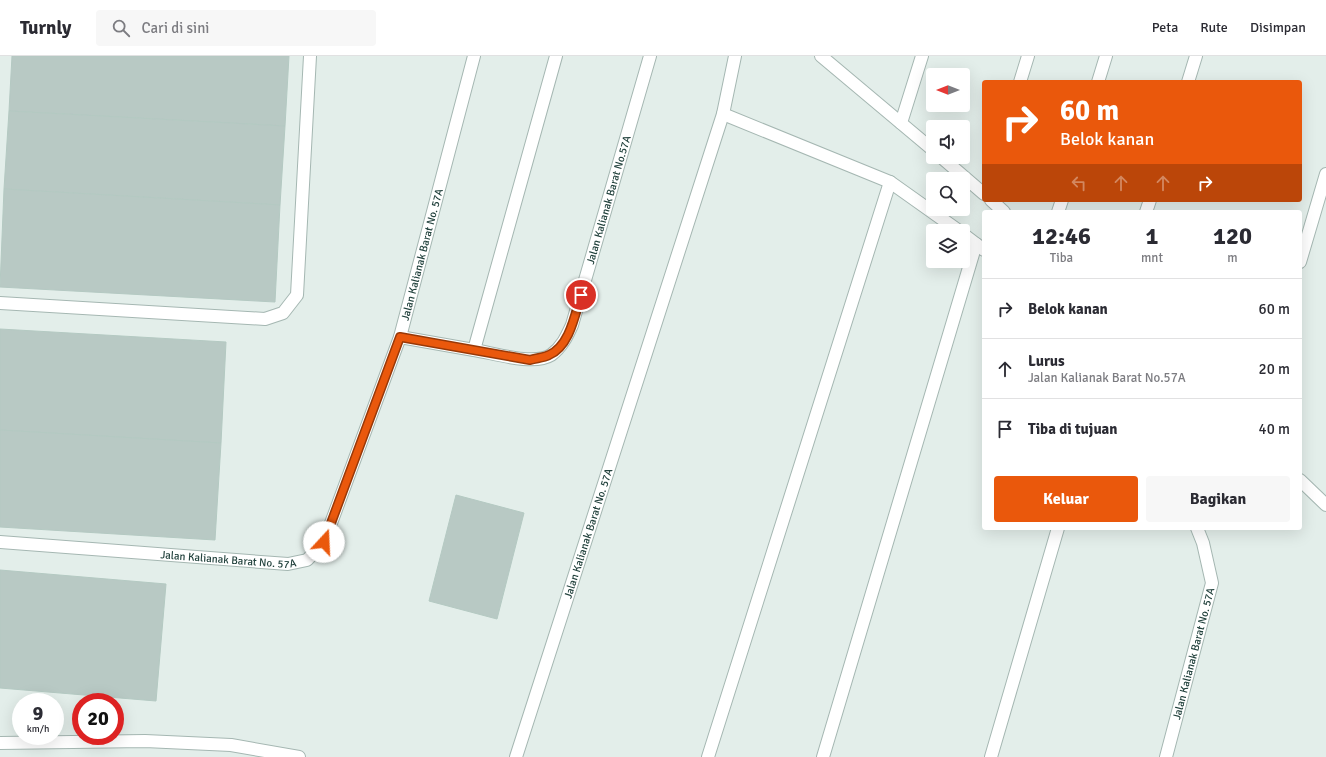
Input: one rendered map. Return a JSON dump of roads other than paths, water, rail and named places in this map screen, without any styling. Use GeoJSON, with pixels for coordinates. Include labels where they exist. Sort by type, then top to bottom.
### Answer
{"type":"FeatureCollection","features":[{"type":"Feature","properties":{"kind":"lane"},"geometry":{"type":"LineString","coordinates":[[0,303],[265,319],[283,313],[297,295],[310,56]]}},
{"type":"Feature","properties":{"kind":"lane","name":"Jalan Kalianak Barat No. 57A"},"geometry":{"type":"LineString","coordinates":[[0,542],[288,564],[307,560],[324,542],[400,337],[474,56]]}},
{"type":"Feature","properties":{"kind":"lane"},"geometry":{"type":"LineString","coordinates":[[474,350],[556,56]]}},
{"type":"Feature","properties":{"kind":"lane","name":"Jalan Kalianak Barat No.57A"},"geometry":{"type":"LineString","coordinates":[[400,337],[530,360],[550,355],[564,342],[572,325],[650,56]]}},
{"type":"Feature","properties":{"kind":"lane","name":"Jalan Kalianak Barat No. 57A"},"geometry":{"type":"LineString","coordinates":[[516,757],[723,114],[735,56]]}},
{"type":"Feature","properties":{"kind":"lane"},"geometry":{"type":"LineString","coordinates":[[901,123],[922,56]]}},
{"type":"Feature","properties":{"kind":"lane"},"geometry":{"type":"LineString","coordinates":[[1021,80],[1028,56]]}},
{"type":"Feature","properties":{"kind":"lane"},"geometry":{"type":"LineString","coordinates":[[1099,80],[1106,56]]}},
{"type":"Feature","properties":{"kind":"lane"},"geometry":{"type":"LineString","coordinates":[[1189,80],[1196,56]]}},
{"type":"Feature","properties":{"kind":"lane"},"geometry":{"type":"LineString","coordinates":[[827,58],[926,144]]}},
{"type":"Feature","properties":{"kind":"lane"},"geometry":{"type":"LineString","coordinates":[[723,114],[890,182],[949,224]]}},
{"type":"Feature","properties":{"kind":"lane"},"geometry":{"type":"LineString","coordinates":[[949,164],[982,192]]}},
{"type":"Feature","properties":{"kind":"lane"},"geometry":{"type":"LineString","coordinates":[[1302,255],[1326,174]]}},
{"type":"Feature","properties":{"kind":"lane"},"geometry":{"type":"LineString","coordinates":[[708,757],[890,182]]}},
{"type":"Feature","properties":{"kind":"lane"},"geometry":{"type":"LineString","coordinates":[[993,202],[1002,210]]}},
{"type":"Feature","properties":{"kind":"lane"},"geometry":{"type":"LineString","coordinates":[[823,757],[980,247],[970,239]]}},
{"type":"Feature","properties":{"kind":"lane"},"geometry":{"type":"LineString","coordinates":[[1302,482],[1326,505]]}},
{"type":"Feature","properties":{"kind":"lane"},"geometry":{"type":"LineString","coordinates":[[991,757],[1057,530]]}},
{"type":"Feature","properties":{"kind":"lane","name":"Jalan Kalianak Barat No. 57A"},"geometry":{"type":"LineString","coordinates":[[1166,757],[1212,583],[1203,543],[1198,530]]}},
{"type":"Feature","properties":{"kind":"lane"},"geometry":{"type":"LineString","coordinates":[[0,743],[160,741],[231,745],[299,757]]}}]}
